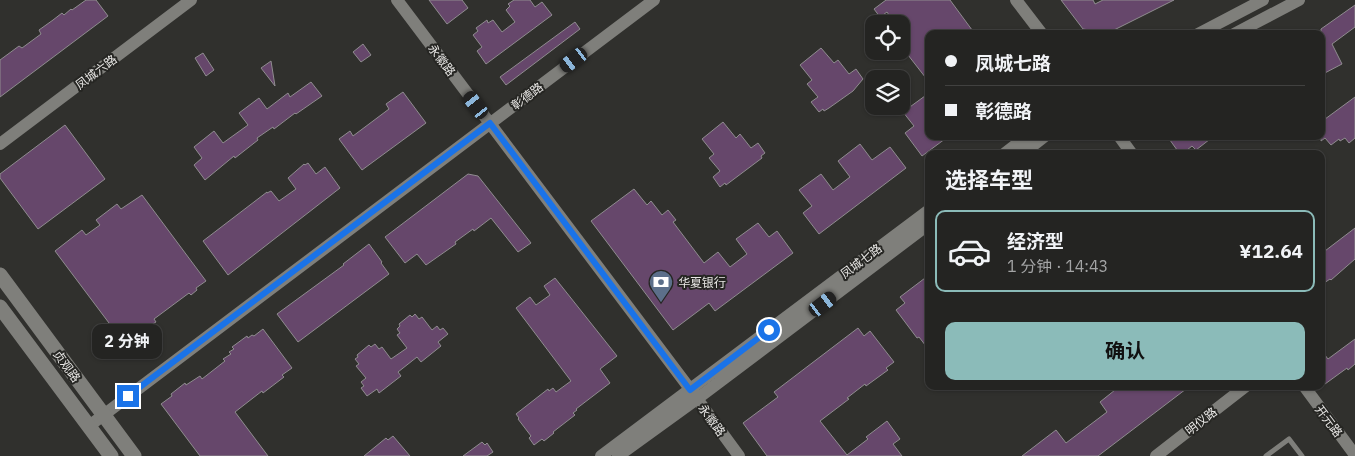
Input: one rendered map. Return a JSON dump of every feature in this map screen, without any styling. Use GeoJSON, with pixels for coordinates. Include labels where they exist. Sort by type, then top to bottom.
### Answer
{"type":"FeatureCollection","features":[{"type":"Feature","properties":{"kind":"main road","name":"贞观路"},"geometry":{"type":"LineString","coordinates":[[0,275],[134,456]]}},
{"type":"Feature","properties":{"kind":"main road","name":"贞观路"},"geometry":{"type":"LineString","coordinates":[[0,307],[111,456]]}},
{"type":"Feature","properties":{"kind":"street","name":"凤城六路"},"geometry":{"type":"LineString","coordinates":[[0,144],[191,0]]}},
{"type":"Feature","properties":{"kind":"street","name":"永徽路"},"geometry":{"type":"LineString","coordinates":[[398,0],[694,394],[738,456]]}},
{"type":"Feature","properties":{"kind":"street","name":"彰德路"},"geometry":{"type":"LineString","coordinates":[[89,426],[654,0]]}},
{"type":"Feature","properties":{"kind":"street"},"geometry":{"type":"LineString","coordinates":[[1016,0],[1039,30]]}},
{"type":"Feature","properties":{"kind":"street"},"geometry":{"type":"LineString","coordinates":[[1206,30],[1263,0]]}},
{"type":"Feature","properties":{"kind":"street"},"geometry":{"type":"LineString","coordinates":[[1242,30],[1299,0]]}},
{"type":"Feature","properties":{"kind":"street"},"geometry":{"type":"LineString","coordinates":[[1009,150],[1022,140]]}},
{"type":"Feature","properties":{"kind":"street"},"geometry":{"type":"LineString","coordinates":[[1027,150],[1041,140]]}},
{"type":"Feature","properties":{"kind":"street","name":"凤城七路"},"geometry":{"type":"LineString","coordinates":[[618,456],[925,213]]}},
{"type":"Feature","properties":{"kind":"street","name":"凤城七路"},"geometry":{"type":"LineString","coordinates":[[601,456],[694,394],[925,227]]}},
{"type":"Feature","properties":{"kind":"street","name":"明仪路"},"geometry":{"type":"LineString","coordinates":[[1156,456],[1241,390]]}},
{"type":"Feature","properties":{"kind":"street","name":"开元路"},"geometry":{"type":"LineString","coordinates":[[1307,390],[1355,455]]}},
{"type":"Feature","properties":{"kind":"lane"},"geometry":{"type":"LineString","coordinates":[[1266,456],[1290,439],[1302,456]]}},
{"type":"Feature","properties":{"kind":"building"},"geometry":{"type":"Polygon","coordinates":[[[86,0],[96,0],[108,16],[0,97],[0,60],[19,46],[22,48],[41,34],[39,30],[62,13],[64,15],[86,0]]]}},
{"type":"Feature","properties":{"kind":"building"},"geometry":{"type":"Polygon","coordinates":[[[429,0],[462,0],[468,8],[447,24],[429,0]]]}},
{"type":"Feature","properties":{"kind":"building"},"geometry":{"type":"Polygon","coordinates":[[[514,0],[530,0],[535,7],[542,2],[552,15],[486,64],[477,51],[482,47],[473,35],[478,31],[476,28],[487,20],[488,23],[493,20],[502,32],[515,22],[506,10],[510,6],[508,4],[514,0]]]}},
{"type":"Feature","properties":{"kind":"building"},"geometry":{"type":"Polygon","coordinates":[[[886,0],[950,0],[972,30],[925,30],[925,77],[910,58],[910,15],[889,15],[887,12],[878,15],[874,9],[886,0]]]}},
{"type":"Feature","properties":{"kind":"building"},"geometry":{"type":"Polygon","coordinates":[[[1061,0],[1093,0],[1095,4],[1103,0],[1174,0],[1114,30],[1083,29],[1061,0]]]}},
{"type":"Feature","properties":{"kind":"building"},"geometry":{"type":"Polygon","coordinates":[[[1355,5],[1355,27],[1332,44],[1342,64],[1325,73],[1325,30],[1321,29],[1355,5]]]}},
{"type":"Feature","properties":{"kind":"building"},"geometry":{"type":"Polygon","coordinates":[[[575,22],[580,29],[506,85],[500,77],[575,22]]]}},
{"type":"Feature","properties":{"kind":"building"},"geometry":{"type":"Polygon","coordinates":[[[363,44],[371,55],[361,62],[353,52],[363,44]]]}},
{"type":"Feature","properties":{"kind":"building"},"geometry":{"type":"Polygon","coordinates":[[[821,48],[834,63],[838,60],[849,74],[856,69],[863,79],[853,91],[829,108],[819,112],[811,102],[818,97],[807,84],[812,80],[800,65],[821,48]]]}},
{"type":"Feature","properties":{"kind":"building"},"geometry":{"type":"Polygon","coordinates":[[[203,53],[214,70],[206,76],[195,58],[203,53]]]}},
{"type":"Feature","properties":{"kind":"building"},"geometry":{"type":"Polygon","coordinates":[[[271,61],[275,86],[261,68],[271,61]]]}},
{"type":"Feature","properties":{"kind":"building"},"geometry":{"type":"Polygon","coordinates":[[[311,82],[322,96],[274,129],[273,127],[257,138],[258,140],[235,158],[234,156],[205,180],[194,165],[202,158],[194,147],[214,131],[223,143],[248,125],[239,113],[259,98],[267,109],[288,93],[290,97],[311,82]]]}},
{"type":"Feature","properties":{"kind":"building"},"geometry":{"type":"Polygon","coordinates":[[[403,92],[426,123],[362,170],[339,139],[350,131],[353,136],[389,109],[386,104],[403,92]]]}},
{"type":"Feature","properties":{"kind":"building"},"geometry":{"type":"Polygon","coordinates":[[[925,96],[925,140],[944,140],[930,150],[925,150],[925,154],[922,156],[905,133],[914,126],[905,115],[910,115],[910,107],[925,96]]]}},
{"type":"Feature","properties":{"kind":"building"},"geometry":{"type":"Polygon","coordinates":[[[1355,97],[1355,138],[1349,143],[1345,138],[1340,141],[1339,139],[1331,145],[1325,138],[1325,119],[1355,97]]]}},
{"type":"Feature","properties":{"kind":"building"},"geometry":{"type":"Polygon","coordinates":[[[723,122],[736,138],[740,134],[751,148],[758,143],[765,153],[761,156],[762,158],[726,185],[725,183],[720,187],[713,177],[720,171],[709,158],[714,154],[702,139],[723,122]]]}},
{"type":"Feature","properties":{"kind":"building"},"geometry":{"type":"Polygon","coordinates":[[[65,125],[105,179],[38,229],[0,178],[0,174],[65,125]]]}},
{"type":"Feature","properties":{"kind":"building"},"geometry":{"type":"Polygon","coordinates":[[[1170,140],[1209,140],[1196,150],[1192,146],[1187,150],[1177,150],[1170,140]]]}},
{"type":"Feature","properties":{"kind":"building"},"geometry":{"type":"Polygon","coordinates":[[[860,144],[872,160],[890,147],[906,168],[819,234],[803,213],[812,206],[799,190],[821,174],[833,190],[850,177],[838,161],[860,144]]]}},
{"type":"Feature","properties":{"kind":"building"},"geometry":{"type":"Polygon","coordinates":[[[308,163],[316,174],[325,167],[340,188],[228,275],[203,241],[267,192],[271,191],[279,201],[296,189],[288,178],[304,164],[308,163]]]}},
{"type":"Feature","properties":{"kind":"building"},"geometry":{"type":"Polygon","coordinates":[[[468,174],[478,176],[531,243],[518,252],[491,218],[455,242],[456,244],[426,265],[417,254],[405,263],[385,237],[468,174]]]}},
{"type":"Feature","properties":{"kind":"building"},"geometry":{"type":"Polygon","coordinates":[[[634,189],[647,205],[651,201],[662,215],[668,210],[676,220],[673,222],[704,263],[718,252],[730,267],[747,254],[736,239],[758,223],[769,237],[777,231],[793,253],[715,311],[709,303],[673,330],[591,221],[634,189]]]}},
{"type":"Feature","properties":{"kind":"building"},"geometry":{"type":"Polygon","coordinates":[[[142,195],[206,281],[196,288],[197,290],[191,295],[189,293],[154,319],[156,322],[148,325],[124,343],[55,251],[82,230],[86,235],[100,225],[96,220],[117,204],[121,209],[142,195]]]}},
{"type":"Feature","properties":{"kind":"building"},"geometry":{"type":"Polygon","coordinates":[[[1355,228],[1355,259],[1331,280],[1325,282],[1325,251],[1355,228]]]}},
{"type":"Feature","properties":{"kind":"building"},"geometry":{"type":"Polygon","coordinates":[[[369,244],[389,274],[298,342],[277,314],[344,265],[369,244]]]}},
{"type":"Feature","properties":{"kind":"building"},"geometry":{"type":"Polygon","coordinates":[[[555,278],[617,356],[600,369],[610,383],[576,409],[573,413],[575,415],[554,433],[544,441],[542,439],[534,445],[529,438],[531,436],[516,414],[548,389],[549,391],[553,388],[556,392],[571,381],[516,308],[530,297],[536,305],[550,295],[544,286],[555,278]]]}},
{"type":"Feature","properties":{"kind":"building"},"geometry":{"type":"Polygon","coordinates":[[[925,278],[925,345],[919,337],[917,338],[896,310],[905,303],[900,297],[925,278]]]}},
{"type":"Feature","properties":{"kind":"building"},"geometry":{"type":"Polygon","coordinates":[[[415,314],[419,319],[422,317],[432,330],[437,326],[440,330],[443,328],[448,334],[438,342],[441,346],[421,362],[417,357],[398,372],[401,376],[379,393],[377,389],[367,396],[361,388],[364,386],[361,382],[366,378],[356,366],[359,364],[355,359],[358,357],[357,355],[369,345],[371,347],[375,344],[379,349],[382,347],[391,359],[407,348],[397,335],[400,333],[397,329],[400,326],[399,324],[410,315],[412,317],[415,314]]]}},
{"type":"Feature","properties":{"kind":"building"},"geometry":{"type":"Polygon","coordinates":[[[858,328],[864,336],[870,331],[894,362],[886,368],[888,370],[866,386],[865,384],[820,421],[847,455],[887,421],[900,439],[893,444],[902,456],[767,456],[743,423],[778,397],[774,392],[858,328]]]}},
{"type":"Feature","properties":{"kind":"building"},"geometry":{"type":"Polygon","coordinates":[[[263,329],[292,368],[282,375],[284,377],[235,412],[268,456],[200,456],[161,404],[185,383],[186,385],[200,376],[202,379],[225,361],[223,359],[231,354],[229,352],[234,349],[232,347],[247,336],[248,338],[252,335],[254,336],[263,329]]]}},
{"type":"Feature","properties":{"kind":"building"},"geometry":{"type":"Polygon","coordinates":[[[1355,339],[1355,364],[1325,384],[1325,355],[1328,359],[1355,339]]]}},
{"type":"Feature","properties":{"kind":"building"},"geometry":{"type":"Polygon","coordinates":[[[1115,390],[1185,390],[1098,456],[1022,456],[1056,430],[1066,443],[1107,412],[1100,402],[1115,390]]]}},
{"type":"Feature","properties":{"kind":"building"},"geometry":{"type":"Polygon","coordinates":[[[393,436],[410,456],[364,456],[386,438],[388,440],[393,436]]]}},
{"type":"Feature","properties":{"kind":"building"},"geometry":{"type":"Polygon","coordinates":[[[482,442],[485,445],[487,443],[493,452],[487,456],[463,456],[482,442]]]}},
{"type":"Feature","properties":{"kind":"place","name":"华夏银行"},"geometry":{"type":"Point","coordinates":[661,303]}},
{"type":"Feature","properties":{"kind":"route"},"geometry":{"type":"LineString","coordinates":[[128,396],[490,123],[690,390],[769,330]]}}]}
